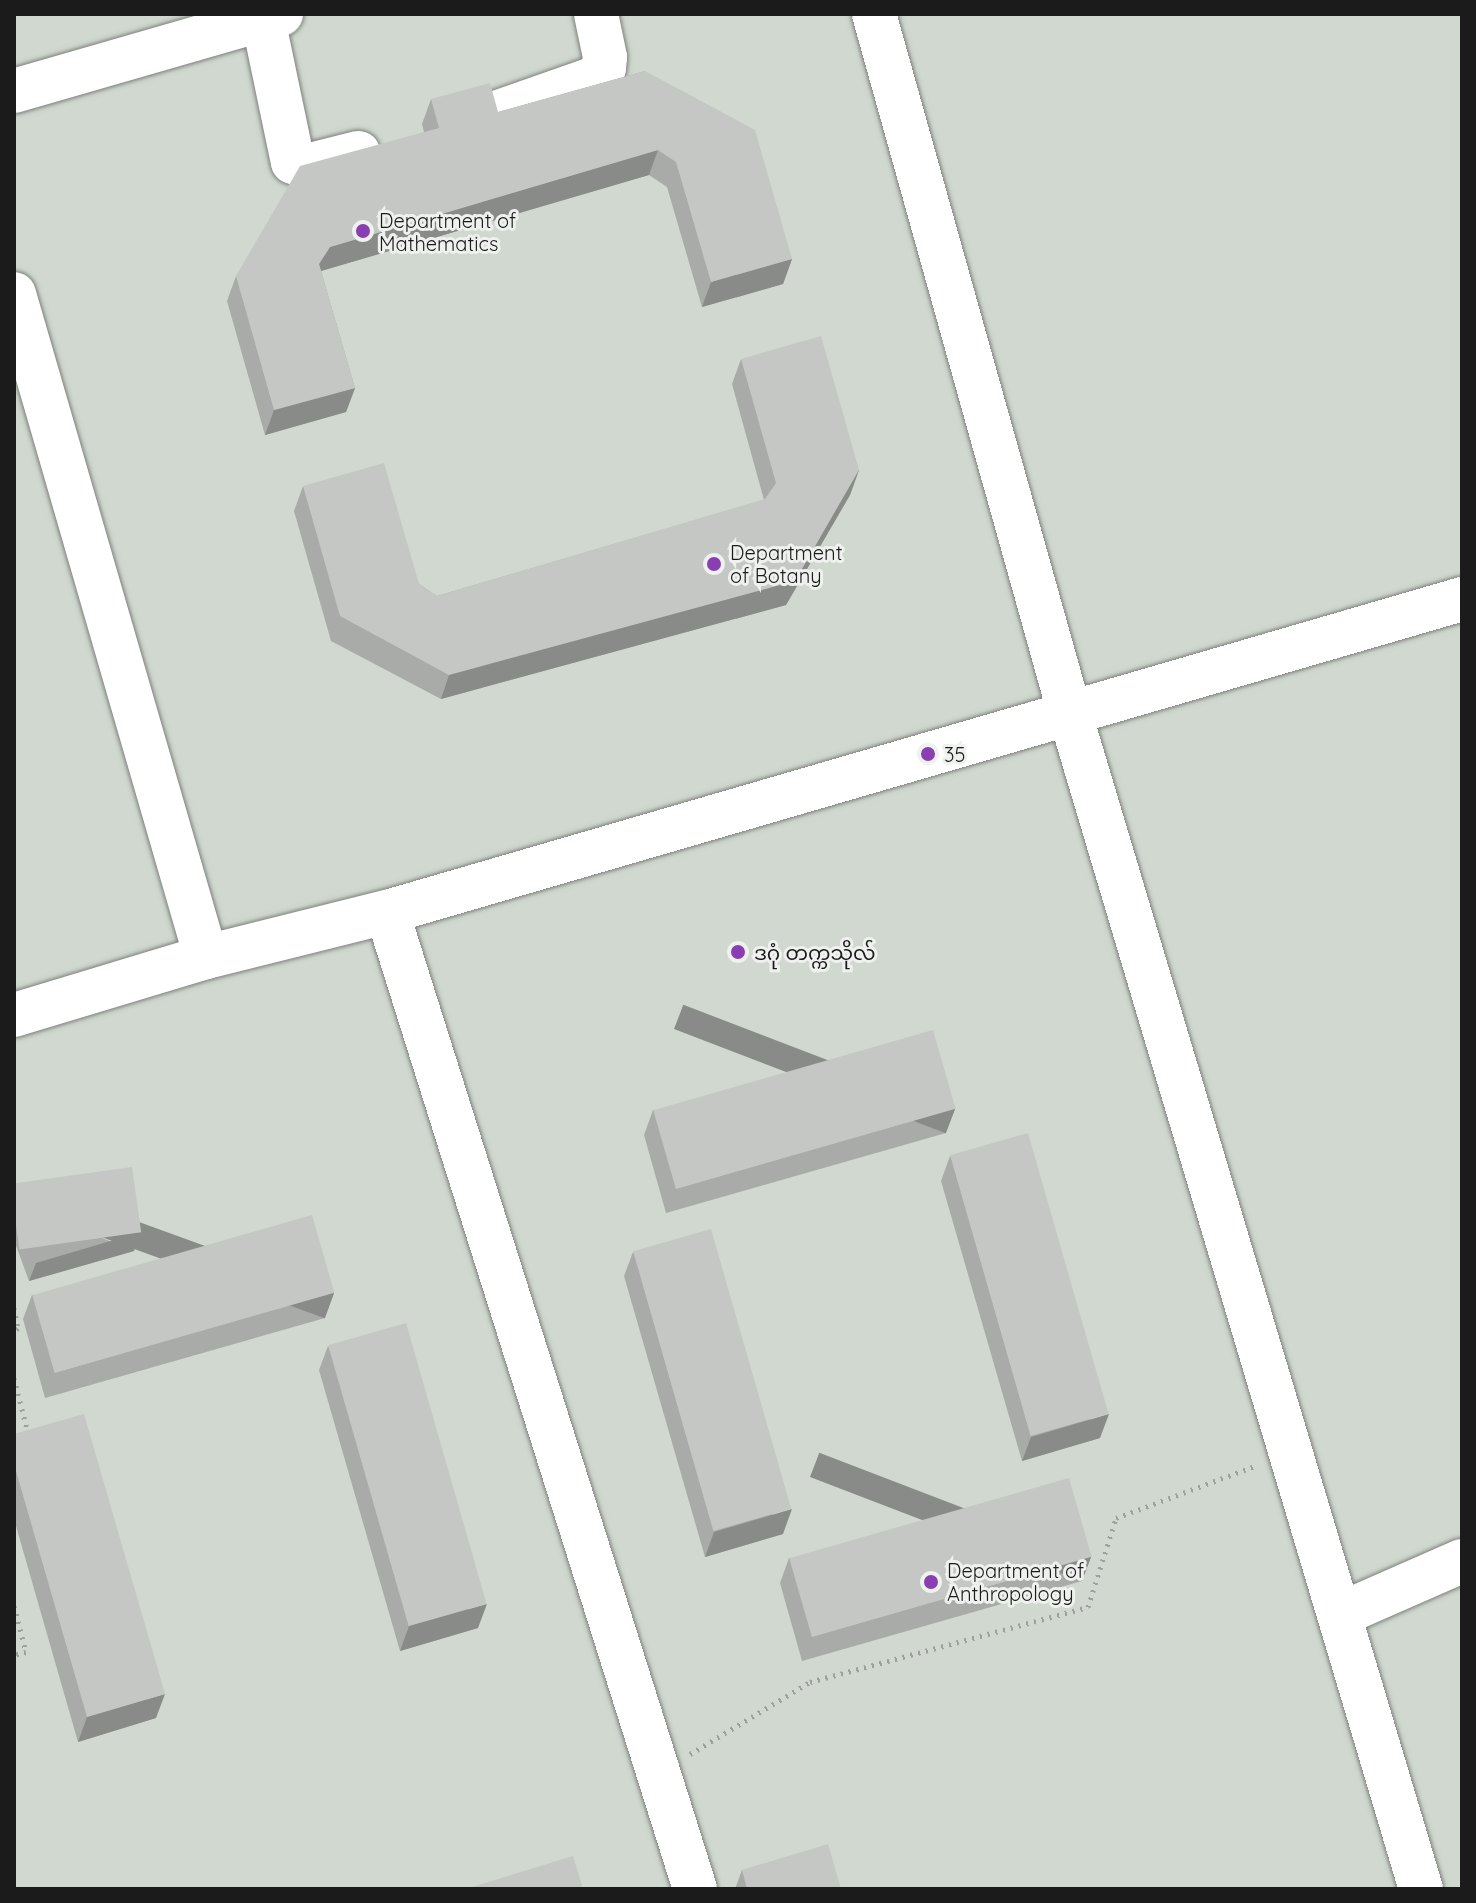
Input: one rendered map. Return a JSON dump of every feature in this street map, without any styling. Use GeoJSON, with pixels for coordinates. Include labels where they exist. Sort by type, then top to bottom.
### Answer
{"type":"FeatureCollection","features":[{"type":"Feature","properties":{"kind":"lane"},"geometry":{"type":"LineString","coordinates":[[490,115],[584,84],[601,72],[605,50],[596,14]]}},
{"type":"Feature","properties":{"kind":"lane"},"geometry":{"type":"LineString","coordinates":[[874,14],[1070,714],[1294,1453],[1421,1889]]}},
{"type":"Feature","properties":{"kind":"lane"},"geometry":{"type":"LineString","coordinates":[[14,91],[272,17],[293,162],[306,166],[394,143]]}},
{"type":"Feature","properties":{"kind":"lane"},"geometry":{"type":"LineString","coordinates":[[14,294],[206,957]]}},
{"type":"Feature","properties":{"kind":"lane"},"geometry":{"type":"LineString","coordinates":[[14,1015],[206,957],[387,912],[1462,599]]}},
{"type":"Feature","properties":{"kind":"lane"},"geometry":{"type":"LineString","coordinates":[[387,912],[695,1889]]}},
{"type":"Feature","properties":{"kind":"lane"},"geometry":{"type":"LineString","coordinates":[[1341,1614],[1462,1561]]}},
{"type":"Feature","properties":{"kind":"path"},"geometry":{"type":"LineString","coordinates":[[14,1308],[18,1328],[14,1332]]}},
{"type":"Feature","properties":{"kind":"path"},"geometry":{"type":"LineString","coordinates":[[14,1378],[28,1433],[14,1438]]}},
{"type":"Feature","properties":{"kind":"path"},"geometry":{"type":"LineString","coordinates":[[660,1772],[810,1682],[1088,1607],[1116,1518],[1217,1478],[1294,1453]]}},
{"type":"Feature","properties":{"kind":"path"},"geometry":{"type":"LineString","coordinates":[[14,1606],[26,1652],[14,1655]]}},
{"type":"Feature","properties":{"kind":"shaded area","name":"ဒဂုံ တက္ကသိုလ်"},"geometry":{"type":"Polygon","coordinates":[[[14,14],[1462,14],[1462,1889],[14,1889],[14,14]]]}},
{"type":"Feature","properties":{"kind":"building","name":"Department of Mathematics"},"geometry":{"type":"Polygon","coordinates":[[[645,71],[755,130],[792,259],[711,282],[676,162],[658,150],[330,247],[319,264],[355,388],[274,410],[236,276],[300,166],[439,128],[431,99],[490,83],[498,112],[645,71]]]}},
{"type":"Feature","properties":{"kind":"building","name":"Department of Botany"},"geometry":{"type":"Polygon","coordinates":[[[821,336],[859,470],[795,581],[449,675],[340,616],[303,486],[384,463],[419,584],[437,596],[765,499],[776,483],[741,359],[821,336]]]}},
{"type":"Feature","properties":{"kind":"building"},"geometry":{"type":"Polygon","coordinates":[[[933,1030],[956,1109],[676,1189],[653,1110],[933,1030]]]}},
{"type":"Feature","properties":{"kind":"building"},"geometry":{"type":"Polygon","coordinates":[[[1028,1133],[1108,1414],[1031,1436],[950,1155],[1028,1133]]]}},
{"type":"Feature","properties":{"kind":"building"},"geometry":{"type":"Polygon","coordinates":[[[132,1167],[141,1232],[19,1249],[14,1184],[132,1167]]]}},
{"type":"Feature","properties":{"kind":"building"},"geometry":{"type":"Polygon","coordinates":[[[312,1215],[334,1293],[55,1373],[32,1295],[312,1215]]]}},
{"type":"Feature","properties":{"kind":"building"},"geometry":{"type":"Polygon","coordinates":[[[711,1229],[791,1509],[713,1531],[633,1251],[711,1229]]]}},
{"type":"Feature","properties":{"kind":"building"},"geometry":{"type":"Polygon","coordinates":[[[406,1323],[486,1604],[409,1626],[328,1345],[406,1323]]]}},
{"type":"Feature","properties":{"kind":"building"},"geometry":{"type":"Polygon","coordinates":[[[84,1414],[165,1694],[87,1717],[14,1464],[14,1434],[84,1414]]]}},
{"type":"Feature","properties":{"kind":"building","name":"Department of Anthropology"},"geometry":{"type":"Polygon","coordinates":[[[1069,1478],[1092,1557],[812,1637],[789,1558],[1069,1478]]]}},
{"type":"Feature","properties":{"kind":"building"},"geometry":{"type":"Polygon","coordinates":[[[828,1844],[841,1889],[747,1889],[742,1870],[828,1844]]]}},
{"type":"Feature","properties":{"kind":"building"},"geometry":{"type":"Polygon","coordinates":[[[573,1856],[583,1889],[472,1889],[472,1887],[573,1856]]]}},
{"type":"Feature","properties":{"kind":"place","name":"Department of Mathematics"},"geometry":{"type":"Point","coordinates":[363,231]}},
{"type":"Feature","properties":{"kind":"place","name":"Department of Botany"},"geometry":{"type":"Point","coordinates":[714,564]}},
{"type":"Feature","properties":{"kind":"place","name":"35"},"geometry":{"type":"Point","coordinates":[928,754]}},
{"type":"Feature","properties":{"kind":"place","name":"ဒဂုံ တက္ကသိုလ်"},"geometry":{"type":"Point","coordinates":[738,952]}},
{"type":"Feature","properties":{"kind":"place","name":"Department of Anthropology"},"geometry":{"type":"Point","coordinates":[931,1582]}}]}
